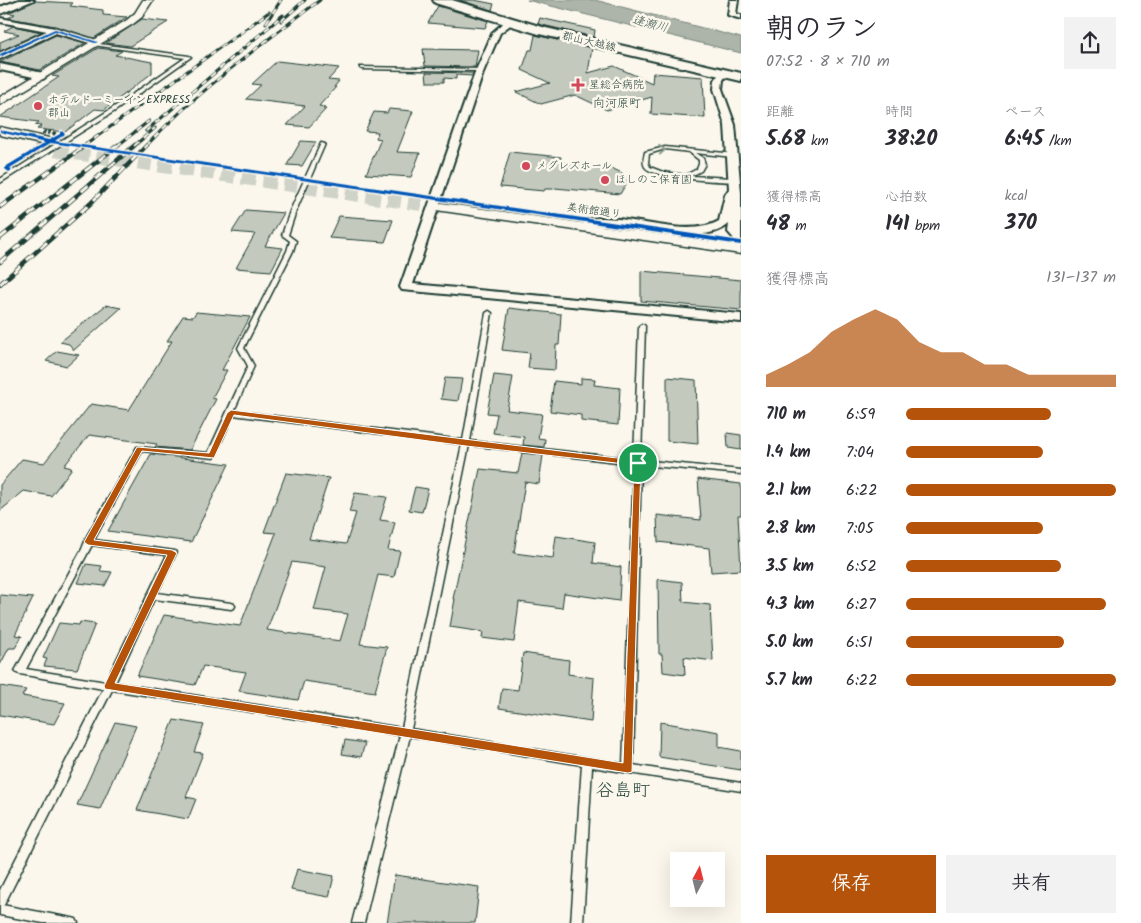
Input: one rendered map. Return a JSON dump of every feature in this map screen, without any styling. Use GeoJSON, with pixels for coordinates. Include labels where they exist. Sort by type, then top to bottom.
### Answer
{"type":"FeatureCollection","features":[{"type":"Feature","properties":{"kind":"main road"},"geometry":{"type":"LineString","coordinates":[[0,11],[29,0]]}},
{"type":"Feature","properties":{"kind":"main road","name":"郡山大越線"},"geometry":{"type":"LineString","coordinates":[[439,0],[510,22],[741,77]]}},
{"type":"Feature","properties":{"kind":"street"},"geometry":{"type":"LineString","coordinates":[[0,102],[138,15],[148,0]]}},
{"type":"Feature","properties":{"kind":"street"},"geometry":{"type":"LineString","coordinates":[[734,0],[732,15],[741,17]]}},
{"type":"Feature","properties":{"kind":"street"},"geometry":{"type":"LineString","coordinates":[[0,20],[55,30],[95,43]]}},
{"type":"Feature","properties":{"kind":"street"},"geometry":{"type":"LineString","coordinates":[[510,22],[497,32],[480,70],[406,287],[741,318]]}},
{"type":"Feature","properties":{"kind":"street"},"geometry":{"type":"LineString","coordinates":[[0,56],[55,30]]}},
{"type":"Feature","properties":{"kind":"street"},"geometry":{"type":"LineString","coordinates":[[0,66],[43,76]]}},
{"type":"Feature","properties":{"kind":"street"},"geometry":{"type":"LineString","coordinates":[[724,73],[719,80],[718,90],[728,117],[733,155],[734,184],[737,196],[734,232],[741,242]]}},
{"type":"Feature","properties":{"kind":"street"},"geometry":{"type":"LineString","coordinates":[[0,132],[51,139],[0,139]]}},
{"type":"Feature","properties":{"kind":"street"},"geometry":{"type":"LineString","coordinates":[[588,222],[610,221],[682,230],[707,231],[716,229],[724,223],[734,184]]}},
{"type":"Feature","properties":{"kind":"street","name":"美術館通り"},"geometry":{"type":"LineString","coordinates":[[741,242],[442,204],[741,250]]}},
{"type":"Feature","properties":{"kind":"lane"},"geometry":{"type":"LineString","coordinates":[[0,181],[113,110],[189,56],[95,43]]}},
{"type":"Feature","properties":{"kind":"lane"},"geometry":{"type":"LineString","coordinates":[[362,68],[480,70]]}},
{"type":"Feature","properties":{"kind":"lane"},"geometry":{"type":"LineString","coordinates":[[323,144],[290,219],[285,236],[293,241],[290,251],[241,348],[252,366],[211,456],[140,448],[20,671],[741,787]]}},
{"type":"Feature","properties":{"kind":"lane"},"geometry":{"type":"LineString","coordinates":[[733,155],[687,150],[655,150],[647,153],[646,160],[647,167],[653,171],[734,184]]}},
{"type":"Feature","properties":{"kind":"lane"},"geometry":{"type":"LineString","coordinates":[[684,176],[699,170],[702,164],[701,159],[687,150]]}},
{"type":"Feature","properties":{"kind":"lane"},"geometry":{"type":"LineString","coordinates":[[358,923],[406,732],[466,443],[489,313]]}},
{"type":"Feature","properties":{"kind":"lane"},"geometry":{"type":"LineString","coordinates":[[628,768],[642,326]]}},
{"type":"Feature","properties":{"kind":"lane"},"geometry":{"type":"LineString","coordinates":[[231,413],[638,463],[741,472]]}},
{"type":"Feature","properties":{"kind":"lane"},"geometry":{"type":"LineString","coordinates":[[0,901],[109,686],[172,553],[88,542]]}},
{"type":"Feature","properties":{"kind":"lane"},"geometry":{"type":"LineString","coordinates":[[153,596],[231,606]]}},
{"type":"Feature","properties":{"kind":"lane"},"geometry":{"type":"LineString","coordinates":[[577,923],[587,762]]}},
{"type":"Feature","properties":{"kind":"lane"},"geometry":{"type":"LineString","coordinates":[[0,910],[72,923]]}},
{"type":"Feature","properties":{"kind":"water","name":"逢瀬川"},"geometry":{"type":"Polygon","coordinates":[[[527,0],[595,0],[741,38],[741,53],[527,0]]]}},
{"type":"Feature","properties":{"kind":"building"},"geometry":{"type":"Polygon","coordinates":[[[459,0],[474,0],[494,4],[492,10],[459,0]]]}},
{"type":"Feature","properties":{"kind":"building"},"geometry":{"type":"Polygon","coordinates":[[[35,1],[73,3],[70,6],[103,10],[103,15],[127,17],[94,38],[55,26],[8,18],[15,14],[8,13],[35,1]]]}},
{"type":"Feature","properties":{"kind":"building"},"geometry":{"type":"Polygon","coordinates":[[[438,6],[488,21],[485,28],[428,23],[438,6]]]}},
{"type":"Feature","properties":{"kind":"building"},"geometry":{"type":"Polygon","coordinates":[[[540,18],[595,30],[594,37],[538,24],[540,18]]]}},
{"type":"Feature","properties":{"kind":"building"},"geometry":{"type":"Polygon","coordinates":[[[142,19],[168,22],[130,46],[106,43],[142,19]]]}},
{"type":"Feature","properties":{"kind":"building"},"geometry":{"type":"Polygon","coordinates":[[[13,26],[41,32],[0,51],[0,42],[19,34],[4,31],[13,26]]]}},
{"type":"Feature","properties":{"kind":"building"},"geometry":{"type":"Polygon","coordinates":[[[56,35],[85,43],[40,70],[0,62],[56,35]]]}},
{"type":"Feature","properties":{"kind":"building"},"geometry":{"type":"Polygon","coordinates":[[[535,35],[592,48],[588,73],[614,66],[652,83],[653,73],[703,77],[705,118],[651,114],[652,97],[607,110],[575,95],[541,104],[516,92],[550,83],[522,70],[529,50],[532,50],[535,35]]]}},
{"type":"Feature","properties":{"kind":"building"},"geometry":{"type":"Polygon","coordinates":[[[98,48],[122,51],[115,55],[152,62],[152,73],[104,110],[95,109],[65,132],[37,129],[41,126],[35,125],[39,122],[0,117],[59,77],[52,76],[98,48]]]}},
{"type":"Feature","properties":{"kind":"building"},"geometry":{"type":"Polygon","coordinates":[[[423,49],[478,50],[475,67],[425,66],[423,49]]]}},
{"type":"Feature","properties":{"kind":"building"},"geometry":{"type":"Polygon","coordinates":[[[277,61],[339,68],[328,80],[339,81],[334,87],[336,87],[319,106],[326,109],[309,127],[287,125],[305,106],[246,99],[261,85],[252,84],[277,61]]]}},
{"type":"Feature","properties":{"kind":"building"},"geometry":{"type":"Polygon","coordinates":[[[426,72],[473,73],[472,76],[456,75],[456,79],[444,78],[444,82],[427,82],[426,72]]]}},
{"type":"Feature","properties":{"kind":"building"},"geometry":{"type":"Polygon","coordinates":[[[389,109],[413,111],[397,152],[420,153],[411,177],[366,174],[381,139],[376,138],[378,132],[365,131],[374,112],[387,113],[389,109]]]}},
{"type":"Feature","properties":{"kind":"building"},"geometry":{"type":"Polygon","coordinates":[[[301,141],[316,142],[302,166],[287,165],[301,141]]]}},
{"type":"Feature","properties":{"kind":"building"},"geometry":{"type":"Polygon","coordinates":[[[510,152],[561,157],[560,162],[609,167],[626,177],[626,184],[620,194],[555,188],[545,189],[544,191],[500,187],[510,152]]]}},
{"type":"Feature","properties":{"kind":"building"},"geometry":{"type":"Polygon","coordinates":[[[246,210],[284,213],[265,246],[283,248],[271,271],[236,268],[255,234],[232,232],[246,210]]]}},
{"type":"Feature","properties":{"kind":"building"},"geometry":{"type":"Polygon","coordinates":[[[339,216],[393,220],[385,242],[329,238],[339,216]]]}},
{"type":"Feature","properties":{"kind":"building"},"geometry":{"type":"Polygon","coordinates":[[[641,271],[741,280],[741,310],[641,301],[641,271]]]}},
{"type":"Feature","properties":{"kind":"building"},"geometry":{"type":"Polygon","coordinates":[[[106,305],[121,308],[74,350],[69,344],[60,342],[106,305]]]}},
{"type":"Feature","properties":{"kind":"building"},"geometry":{"type":"Polygon","coordinates":[[[509,308],[561,314],[559,345],[556,345],[555,370],[528,368],[530,353],[502,350],[509,308]]]}},
{"type":"Feature","properties":{"kind":"building"},"geometry":{"type":"Polygon","coordinates":[[[196,312],[250,317],[222,370],[227,370],[212,398],[216,399],[190,450],[155,447],[157,444],[89,435],[64,466],[72,468],[51,496],[24,491],[0,511],[0,485],[22,459],[44,463],[91,404],[129,410],[172,341],[167,341],[183,316],[193,317],[196,312]]]}},
{"type":"Feature","properties":{"kind":"building"},"geometry":{"type":"Polygon","coordinates":[[[57,351],[79,355],[67,366],[46,361],[57,351]]]}},
{"type":"Feature","properties":{"kind":"building"},"geometry":{"type":"Polygon","coordinates":[[[494,375],[513,377],[507,410],[542,414],[538,438],[545,439],[544,447],[523,445],[524,437],[493,433],[497,414],[487,413],[494,375]]]}},
{"type":"Feature","properties":{"kind":"building"},"geometry":{"type":"Polygon","coordinates":[[[667,377],[696,380],[698,444],[667,441],[667,377]]]}},
{"type":"Feature","properties":{"kind":"building"},"geometry":{"type":"Polygon","coordinates":[[[445,378],[462,379],[458,401],[441,399],[445,378]]]}},
{"type":"Feature","properties":{"kind":"building"},"geometry":{"type":"Polygon","coordinates":[[[581,378],[595,379],[594,385],[620,388],[618,425],[581,421],[581,415],[550,411],[554,381],[581,384],[581,378]]]}},
{"type":"Feature","properties":{"kind":"building"},"geometry":{"type":"Polygon","coordinates":[[[727,433],[741,435],[741,450],[728,448],[727,433]]]}},
{"type":"Feature","properties":{"kind":"building"},"geometry":{"type":"Polygon","coordinates":[[[522,453],[543,455],[539,484],[525,482],[514,553],[553,558],[556,536],[595,542],[593,563],[621,567],[619,601],[564,593],[562,608],[519,602],[514,642],[482,638],[483,632],[450,627],[455,599],[453,599],[480,469],[518,473],[522,453]]]}},
{"type":"Feature","properties":{"kind":"building"},"geometry":{"type":"Polygon","coordinates":[[[151,454],[229,464],[191,542],[108,531],[151,454]]]}},
{"type":"Feature","properties":{"kind":"building"},"geometry":{"type":"Polygon","coordinates":[[[286,473],[329,478],[309,539],[346,544],[356,513],[349,512],[355,493],[387,497],[380,520],[395,522],[388,550],[400,551],[394,577],[378,575],[360,644],[387,647],[375,692],[304,681],[298,700],[239,691],[246,672],[203,666],[195,685],[137,676],[164,615],[240,626],[276,533],[264,532],[286,473]],[[292,562],[267,630],[340,641],[348,614],[314,610],[326,567],[292,562]]]}},
{"type":"Feature","properties":{"kind":"building"},"geometry":{"type":"Polygon","coordinates":[[[698,479],[741,484],[741,515],[738,515],[741,570],[711,572],[709,548],[658,542],[657,515],[701,520],[698,479]]]}},
{"type":"Feature","properties":{"kind":"building"},"geometry":{"type":"Polygon","coordinates":[[[415,487],[428,489],[422,512],[409,510],[415,487]]]}},
{"type":"Feature","properties":{"kind":"building"},"geometry":{"type":"Polygon","coordinates":[[[86,564],[102,566],[100,571],[112,572],[105,586],[78,583],[86,564]]]}},
{"type":"Feature","properties":{"kind":"building"},"geometry":{"type":"Polygon","coordinates":[[[658,579],[682,582],[683,602],[710,605],[713,661],[684,657],[685,675],[663,672],[662,654],[659,654],[658,579]]]}},
{"type":"Feature","properties":{"kind":"building"},"geometry":{"type":"Polygon","coordinates":[[[0,595],[33,598],[15,635],[22,636],[15,648],[9,648],[0,665],[0,595]]]}},
{"type":"Feature","properties":{"kind":"building"},"geometry":{"type":"Polygon","coordinates":[[[80,622],[95,624],[77,669],[44,666],[47,659],[43,658],[59,623],[79,625],[80,622]]]}},
{"type":"Feature","properties":{"kind":"building"},"geometry":{"type":"Polygon","coordinates":[[[523,653],[569,660],[568,674],[594,678],[591,722],[499,708],[502,688],[518,690],[523,653]]]}},
{"type":"Feature","properties":{"kind":"building"},"geometry":{"type":"Polygon","coordinates":[[[0,686],[26,690],[22,696],[65,703],[54,724],[0,715],[0,686]]]}},
{"type":"Feature","properties":{"kind":"building"},"geometry":{"type":"Polygon","coordinates":[[[174,720],[204,725],[194,752],[203,753],[186,797],[196,799],[188,819],[137,810],[174,720]]]}},
{"type":"Feature","properties":{"kind":"building"},"geometry":{"type":"Polygon","coordinates":[[[115,722],[136,726],[100,809],[77,805],[115,722]]]}},
{"type":"Feature","properties":{"kind":"building"},"geometry":{"type":"Polygon","coordinates":[[[660,722],[719,732],[719,747],[741,751],[741,770],[659,757],[660,722]]]}},
{"type":"Feature","properties":{"kind":"building"},"geometry":{"type":"Polygon","coordinates":[[[345,740],[365,743],[361,757],[342,754],[345,740]]]}},
{"type":"Feature","properties":{"kind":"building"},"geometry":{"type":"Polygon","coordinates":[[[297,869],[334,876],[329,897],[291,890],[297,869]]]}},
{"type":"Feature","properties":{"kind":"building"},"geometry":{"type":"Polygon","coordinates":[[[395,875],[479,887],[475,923],[387,923],[395,875]]]}},
{"type":"Feature","properties":{"kind":"tunnel"},"geometry":{"type":"LineString","coordinates":[[34,147],[441,207]]}},
{"type":"Feature","properties":{"kind":"railway"},"geometry":{"type":"LineString","coordinates":[[266,23],[281,0]]}},
{"type":"Feature","properties":{"kind":"railway"},"geometry":{"type":"LineString","coordinates":[[281,21],[305,0]]}},
{"type":"Feature","properties":{"kind":"railway"},"geometry":{"type":"LineString","coordinates":[[147,145],[208,88],[320,0]]}},
{"type":"Feature","properties":{"kind":"railway"},"geometry":{"type":"LineString","coordinates":[[84,146],[269,12]]}},
{"type":"Feature","properties":{"kind":"railway"},"geometry":{"type":"LineString","coordinates":[[146,131],[283,15]]}},
{"type":"Feature","properties":{"kind":"railway"},"geometry":{"type":"LineString","coordinates":[[117,146],[149,121]]}},
{"type":"Feature","properties":{"kind":"railway"},"geometry":{"type":"LineString","coordinates":[[134,146],[155,128]]}},
{"type":"Feature","properties":{"kind":"railway"},"geometry":{"type":"LineString","coordinates":[[0,207],[86,145]]}},
{"type":"Feature","properties":{"kind":"railway"},"geometry":{"type":"LineString","coordinates":[[0,238],[118,145]]}},
{"type":"Feature","properties":{"kind":"railway"},"geometry":{"type":"LineString","coordinates":[[0,262],[135,145]]}},
{"type":"Feature","properties":{"kind":"railway"},"geometry":{"type":"LineString","coordinates":[[0,284],[91,203],[147,145]]}},
{"type":"Feature","properties":{"kind":"cycle path"},"geometry":{"type":"LineString","coordinates":[[0,56],[55,30],[96,42]]}},
{"type":"Feature","properties":{"kind":"cycle path"},"geometry":{"type":"LineString","coordinates":[[0,131],[45,141],[741,243]]}},
{"type":"Feature","properties":{"kind":"cycle path"},"geometry":{"type":"LineString","coordinates":[[9,170],[7,168],[63,134],[62,132]]}},
{"type":"Feature","properties":{"kind":"place","name":"星総合病院"},"geometry":{"type":"Point","coordinates":[578,85]}},
{"type":"Feature","properties":{"kind":"place","name":"ホテルドーミーインEXPRESS 郡山"},"geometry":{"type":"Point","coordinates":[38,106]}},
{"type":"Feature","properties":{"kind":"place","name":"メグレズホール"},"geometry":{"type":"Point","coordinates":[526,166]}},
{"type":"Feature","properties":{"kind":"place","name":"ほしのこ保育園"},"geometry":{"type":"Point","coordinates":[605,180]}},
{"type":"Feature","properties":{"kind":"district","name":"向河原町"},"geometry":{"type":"Point","coordinates":[617,103]}},
{"type":"Feature","properties":{"kind":"district","name":"谷島町"},"geometry":{"type":"Point","coordinates":[623,791]}},
{"type":"Feature","properties":{"kind":"route"},"geometry":{"type":"LineString","coordinates":[[231,413],[638,463],[628,768],[109,686],[172,553],[88,542],[140,448],[211,456],[231,413]]}}]}
